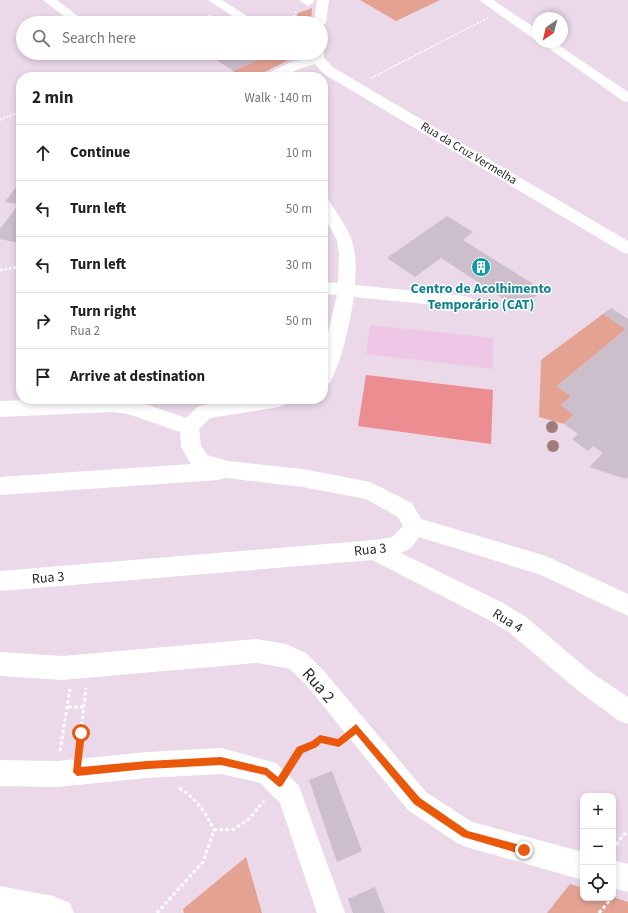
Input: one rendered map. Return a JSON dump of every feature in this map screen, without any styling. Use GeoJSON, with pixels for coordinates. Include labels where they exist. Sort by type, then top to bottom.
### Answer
{"type":"FeatureCollection","features":[{"type":"Feature","properties":{"kind":"street"},"geometry":{"type":"LineString","coordinates":[[49,0],[71,16]]}},
{"type":"Feature","properties":{"kind":"street"},"geometry":{"type":"LineString","coordinates":[[214,0],[240,16]]}},
{"type":"Feature","properties":{"kind":"street"},"geometry":{"type":"LineString","coordinates":[[321,16],[323,0]]}},
{"type":"Feature","properties":{"kind":"street"},"geometry":{"type":"LineString","coordinates":[[489,1],[532,32]]}},
{"type":"Feature","properties":{"kind":"street"},"geometry":{"type":"LineString","coordinates":[[555,48],[628,98]]}},
{"type":"Feature","properties":{"kind":"street"},"geometry":{"type":"LineString","coordinates":[[281,72],[308,60]]}},
{"type":"Feature","properties":{"kind":"street","name":"Rua da Cruz Vermelha"},"geometry":{"type":"LineString","coordinates":[[321,60],[329,71],[628,248]]}},
{"type":"Feature","properties":{"kind":"street"},"geometry":{"type":"LineString","coordinates":[[328,211],[345,239],[347,283],[332,358],[328,367]]}},
{"type":"Feature","properties":{"kind":"street"},"geometry":{"type":"LineString","coordinates":[[328,287],[347,283],[466,302]]}},
{"type":"Feature","properties":{"kind":"street"},"geometry":{"type":"LineString","coordinates":[[0,409],[113,404],[130,406],[189,427]]}},
{"type":"Feature","properties":{"kind":"street"},"geometry":{"type":"LineString","coordinates":[[189,427],[204,412],[243,404]]}},
{"type":"Feature","properties":{"kind":"street"},"geometry":{"type":"LineString","coordinates":[[189,427],[191,447],[200,461],[228,470]]}},
{"type":"Feature","properties":{"kind":"street"},"geometry":{"type":"LineString","coordinates":[[0,486],[228,470],[303,478],[370,491],[405,510],[414,526],[546,566],[628,606]]}},
{"type":"Feature","properties":{"kind":"street","name":"Rua 3"},"geometry":{"type":"LineString","coordinates":[[0,581],[374,550],[396,547],[410,536],[414,526]]}},
{"type":"Feature","properties":{"kind":"street","name":"Rua 4"},"geometry":{"type":"LineString","coordinates":[[374,550],[418,574],[495,611],[518,625],[584,680],[628,712]]}},
{"type":"Feature","properties":{"kind":"street","name":"Rua 2"},"geometry":{"type":"LineString","coordinates":[[0,664],[81,666],[257,651],[286,656],[298,661],[315,678],[417,801],[466,834],[580,865]]}},
{"type":"Feature","properties":{"kind":"street"},"geometry":{"type":"LineString","coordinates":[[0,773],[67,773],[147,765],[221,761],[267,772],[290,795],[331,913]]}},
{"type":"Feature","properties":{"kind":"street"},"geometry":{"type":"LineString","coordinates":[[616,875],[628,878]]}},
{"type":"Feature","properties":{"kind":"street"},"geometry":{"type":"LineString","coordinates":[[0,900],[53,910],[60,913]]}},
{"type":"Feature","properties":{"kind":"path"},"geometry":{"type":"LineString","coordinates":[[355,86],[502,11]]}},
{"type":"Feature","properties":{"kind":"path"},"geometry":{"type":"LineString","coordinates":[[0,120],[16,114]]}},
{"type":"Feature","properties":{"kind":"path"},"geometry":{"type":"LineString","coordinates":[[0,270],[16,268]]}},
{"type":"Feature","properties":{"kind":"path"},"geometry":{"type":"LineString","coordinates":[[67,773],[68,707],[81,666]]}},
{"type":"Feature","properties":{"kind":"path"},"geometry":{"type":"LineString","coordinates":[[67,773],[83,707],[81,666]]}},
{"type":"Feature","properties":{"kind":"path"},"geometry":{"type":"LineString","coordinates":[[68,707],[83,707]]}},
{"type":"Feature","properties":{"kind":"path"},"geometry":{"type":"LineString","coordinates":[[214,830],[234,829],[249,819],[279,783],[300,750],[314,745],[320,739],[339,743],[356,728]]}},
{"type":"Feature","properties":{"kind":"path"},"geometry":{"type":"LineString","coordinates":[[157,913],[203,862],[214,830],[207,814],[188,793],[175,786]]}},
{"type":"Feature","properties":{"kind":"path"},"geometry":{"type":"LineString","coordinates":[[616,846],[623,835],[628,833]]}},
{"type":"Feature","properties":{"kind":"path"},"geometry":{"type":"LineString","coordinates":[[599,913],[609,901]]}},
{"type":"Feature","properties":{"kind":"shaded area"},"geometry":{"type":"Polygon","coordinates":[[[360,0],[440,0],[396,21],[360,0]]]}},
{"type":"Feature","properties":{"kind":"shaded area"},"geometry":{"type":"Polygon","coordinates":[[[312,8],[311,16],[297,16],[298,13],[312,8]]]}},
{"type":"Feature","properties":{"kind":"shaded area"},"geometry":{"type":"Polygon","coordinates":[[[257,60],[288,60],[265,72],[233,71],[257,60]]]}},
{"type":"Feature","properties":{"kind":"shaded area"},"geometry":{"type":"Polygon","coordinates":[[[603,314],[626,329],[557,386],[571,396],[561,405],[574,415],[564,424],[539,417],[541,360],[603,314]]]}},
{"type":"Feature","properties":{"kind":"shaded area"},"geometry":{"type":"Polygon","coordinates":[[[370,325],[493,338],[493,369],[366,354],[370,325]]]}},
{"type":"Feature","properties":{"kind":"shaded area"},"geometry":{"type":"Polygon","coordinates":[[[366,375],[493,390],[491,444],[358,426],[366,375]]]}},
{"type":"Feature","properties":{"kind":"shaded area"},"geometry":{"type":"Polygon","coordinates":[[[246,857],[262,913],[184,913],[183,909],[246,857]]]}},
{"type":"Feature","properties":{"kind":"shaded area"},"geometry":{"type":"Polygon","coordinates":[[[570,884],[580,887],[580,901],[616,901],[616,898],[628,902],[628,913],[547,913],[570,884]]]}},
{"type":"Feature","properties":{"kind":"building"},"geometry":{"type":"Polygon","coordinates":[[[216,60],[257,60],[233,71],[216,60]]]}},
{"type":"Feature","properties":{"kind":"building"},"geometry":{"type":"Polygon","coordinates":[[[16,187],[16,204],[5,202],[16,187]]]}},
{"type":"Feature","properties":{"kind":"building"},"geometry":{"type":"Polygon","coordinates":[[[16,208],[16,242],[0,239],[0,229],[16,208]]]}},
{"type":"Feature","properties":{"kind":"building","name":"Centro de Acolhimento Temporário (CAT)"},"geometry":{"type":"Polygon","coordinates":[[[447,216],[473,232],[463,240],[543,290],[519,309],[441,258],[415,277],[387,258],[447,216]]]}},
{"type":"Feature","properties":{"kind":"building"},"geometry":{"type":"Polygon","coordinates":[[[611,308],[628,319],[628,477],[626,479],[589,467],[603,453],[593,446],[588,451],[572,439],[578,434],[564,424],[574,415],[561,405],[571,396],[557,386],[626,329],[603,314],[611,308]]]}},
{"type":"Feature","properties":{"kind":"building"},"geometry":{"type":"Polygon","coordinates":[[[332,771],[362,851],[337,862],[309,780],[332,771]]]}},
{"type":"Feature","properties":{"kind":"building"},"geometry":{"type":"Polygon","coordinates":[[[375,887],[385,913],[353,913],[348,899],[375,887]]]}},
{"type":"Feature","properties":{"kind":"place","name":"Centro de Acolhimento Temporário (CAT)"},"geometry":{"type":"Point","coordinates":[481,267]}},
{"type":"Feature","properties":{"kind":"route"},"geometry":{"type":"LineString","coordinates":[[81,733],[77,772],[147,765],[221,761],[267,772],[279,783],[290,763],[300,750],[314,745],[320,739],[339,743],[356,728],[417,801],[466,834],[524,850]]}}]}
